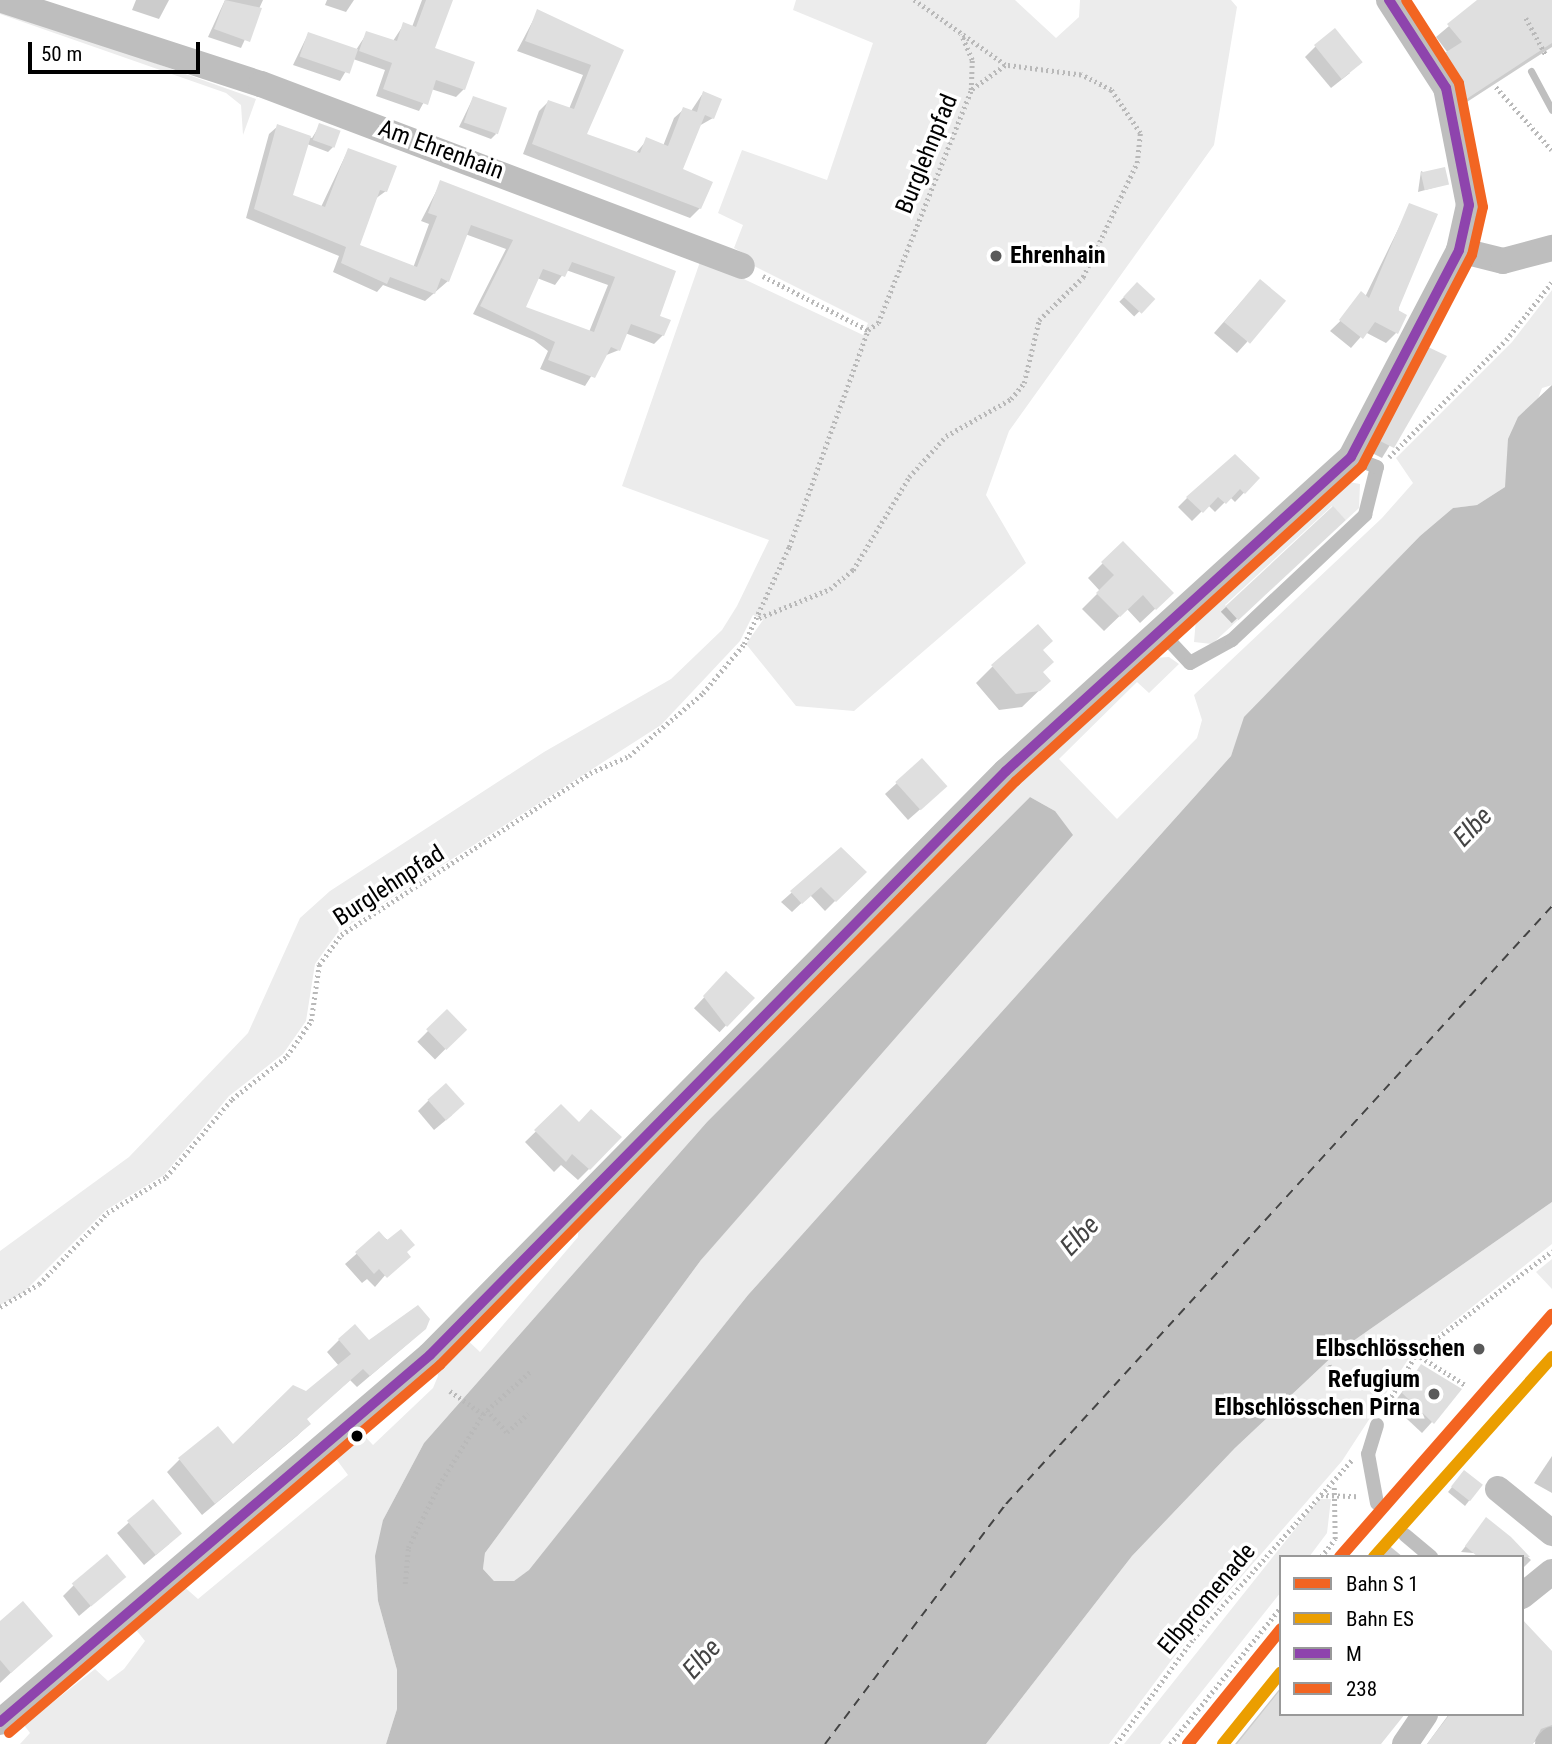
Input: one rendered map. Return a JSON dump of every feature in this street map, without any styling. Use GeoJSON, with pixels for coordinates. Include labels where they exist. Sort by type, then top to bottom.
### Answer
{"type":"FeatureCollection","features":[{"type":"Feature","properties":{"kind":"street","name":"Am Ehrenhain"},"geometry":{"type":"LineString","coordinates":[[2,0],[261,84],[743,266]]}},
{"type":"Feature","properties":{"kind":"street"},"geometry":{"type":"LineString","coordinates":[[0,1722],[430,1356],[939,837],[1351,457],[1459,250],[1469,205],[1456,117],[1424,49],[1389,0]]}},
{"type":"Feature","properties":{"kind":"street"},"geometry":{"type":"LineString","coordinates":[[1459,250],[1503,261],[1552,248]]}},
{"type":"Feature","properties":{"kind":"street"},"geometry":{"type":"LineString","coordinates":[[1498,1489],[1552,1533]]}},
{"type":"Feature","properties":{"kind":"street"},"geometry":{"type":"LineString","coordinates":[[1524,1595],[1550,1577]]}},
{"type":"Feature","properties":{"kind":"street"},"geometry":{"type":"LineString","coordinates":[[1405,1744],[1424,1716]]}},
{"type":"Feature","properties":{"kind":"lane"},"geometry":{"type":"LineString","coordinates":[[1162,633],[1190,663],[1232,640],[1365,515],[1377,467],[1351,457]]}},
{"type":"Feature","properties":{"kind":"lane"},"geometry":{"type":"LineString","coordinates":[[1374,1500],[1368,1454],[1377,1425]]}},
{"type":"Feature","properties":{"kind":"lane"},"geometry":{"type":"LineString","coordinates":[[1405,1535],[1430,1555]]}},
{"type":"Feature","properties":{"kind":"path"},"geometry":{"type":"LineString","coordinates":[[758,618],[830,589],[853,570],[927,457],[946,436],[1011,399],[1034,358],[1039,320],[1083,277],[1128,189],[1140,133],[1111,90],[1082,75],[1005,65],[914,0]]}},
{"type":"Feature","properties":{"kind":"path"},"geometry":{"type":"LineString","coordinates":[[1526,18],[1546,55]]}},
{"type":"Feature","properties":{"kind":"path","name":"Burglehnpfad"},"geometry":{"type":"LineString","coordinates":[[0,1307],[39,1284],[107,1213],[166,1177],[232,1099],[287,1056],[311,1021],[320,965],[341,935],[590,773],[629,756],[703,693],[758,618],[868,330],[878,323],[971,90],[972,60],[961,34]]}},
{"type":"Feature","properties":{"kind":"path"},"geometry":{"type":"LineString","coordinates":[[971,90],[1005,65]]}},
{"type":"Feature","properties":{"kind":"path"},"geometry":{"type":"LineString","coordinates":[[1496,87],[1552,150]]}},
{"type":"Feature","properties":{"kind":"path"},"geometry":{"type":"LineString","coordinates":[[743,266],[868,330]]}},
{"type":"Feature","properties":{"kind":"path"},"geometry":{"type":"LineString","coordinates":[[1377,467],[1506,340],[1552,282]]}},
{"type":"Feature","properties":{"kind":"path"},"geometry":{"type":"LineString","coordinates":[[1377,1425],[1416,1354],[1552,1251]]}},
{"type":"Feature","properties":{"kind":"path"},"geometry":{"type":"LineString","coordinates":[[1416,1354],[1467,1386]]}},
{"type":"Feature","properties":{"kind":"path"},"geometry":{"type":"LineString","coordinates":[[1329,1365],[1337,1384]]}},
{"type":"Feature","properties":{"kind":"path"},"geometry":{"type":"LineString","coordinates":[[405,1584],[408,1548],[422,1515],[485,1412],[531,1371]]}},
{"type":"Feature","properties":{"kind":"path"},"geometry":{"type":"LineString","coordinates":[[450,1391],[485,1412],[507,1432],[528,1414]]}},
{"type":"Feature","properties":{"kind":"path","name":"Elbpromenade"},"geometry":{"type":"LineString","coordinates":[[1116,1744],[1193,1639],[1318,1495],[1334,1485],[1335,1496]]}},
{"type":"Feature","properties":{"kind":"path"},"geometry":{"type":"LineString","coordinates":[[1318,1495],[1374,1500]]}},
{"type":"Feature","properties":{"kind":"path"},"geometry":{"type":"LineString","coordinates":[[1323,1555],[1335,1539],[1335,1496]]}},
{"type":"Feature","properties":{"kind":"path"},"geometry":{"type":"LineString","coordinates":[[1170,1744],[1279,1609]]}},
{"type":"Feature","properties":{"kind":"shaded area"},"geometry":{"type":"Polygon","coordinates":[[[796,0],[1015,0],[1056,38],[1079,17],[1080,0],[1231,0],[1237,7],[1214,145],[1009,431],[986,495],[1026,563],[854,711],[796,706],[746,644],[763,620],[753,615],[740,641],[661,725],[338,932],[315,964],[306,1021],[283,1054],[229,1096],[164,1175],[106,1210],[23,1293],[0,1305],[0,1251],[129,1157],[248,1033],[300,918],[330,891],[544,752],[671,679],[722,630],[737,606],[769,540],[622,486],[701,259],[863,335],[868,323],[748,263],[749,256],[734,248],[743,225],[718,213],[742,150],[827,180],[873,43],[793,10],[796,0]]]}},
{"type":"Feature","properties":{"kind":"shaded area"},"geometry":{"type":"Polygon","coordinates":[[[0,8],[256,99],[243,135],[241,105],[226,93],[0,14],[0,8]]]}},
{"type":"Feature","properties":{"kind":"shaded area"},"geometry":{"type":"Polygon","coordinates":[[[1552,290],[1552,385],[1542,388],[1505,487],[1477,505],[1453,508],[1420,536],[1245,717],[1231,756],[748,1295],[530,1570],[514,1581],[494,1581],[483,1569],[485,1553],[701,1260],[1055,811],[1030,797],[707,1122],[424,1443],[383,1520],[378,1601],[397,1670],[397,1709],[386,1744],[20,1744],[30,1733],[24,1725],[95,1669],[108,1681],[124,1669],[145,1641],[133,1626],[154,1606],[160,1611],[181,1584],[198,1599],[348,1475],[331,1452],[358,1429],[373,1445],[433,1388],[438,1376],[434,1360],[461,1334],[480,1352],[578,1237],[579,1218],[964,828],[1153,658],[1169,657],[1179,664],[1149,693],[1137,682],[1059,759],[1117,819],[1197,738],[1202,720],[1194,695],[1382,518],[1413,483],[1396,458],[1512,342],[1552,290]]]}},
{"type":"Feature","properties":{"kind":"shaded area"},"geometry":{"type":"Polygon","coordinates":[[[1349,482],[1360,484],[1359,508],[1346,520],[1332,506],[1225,605],[1238,620],[1212,644],[1194,642],[1196,619],[1349,482]]]}},
{"type":"Feature","properties":{"kind":"shaded area"},"geometry":{"type":"Polygon","coordinates":[[[1552,1202],[1552,1244],[1411,1355],[1342,1461],[1188,1638],[1109,1744],[986,1744],[1132,1556],[1235,1448],[1336,1353],[1552,1202]]]}},
{"type":"Feature","properties":{"kind":"shaded area"},"geometry":{"type":"Polygon","coordinates":[[[1552,1259],[1552,1289],[1536,1272],[1552,1259]]]}},
{"type":"Feature","properties":{"kind":"shaded area"},"geometry":{"type":"Polygon","coordinates":[[[1319,1499],[1331,1499],[1327,1533],[1310,1555],[1279,1555],[1279,1595],[1160,1744],[1124,1744],[1319,1499]]]}},
{"type":"Feature","properties":{"kind":"water","name":"Elbe"},"geometry":{"type":"Polygon","coordinates":[[[1552,385],[1552,1202],[1336,1353],[1235,1448],[1132,1556],[986,1744],[386,1744],[397,1709],[397,1670],[378,1601],[375,1556],[383,1520],[424,1443],[707,1122],[1030,797],[1055,811],[1073,835],[701,1260],[485,1553],[483,1569],[494,1581],[514,1581],[529,1570],[748,1295],[1231,756],[1244,717],[1420,536],[1453,508],[1477,505],[1505,487],[1508,439],[1518,417],[1552,385]]]}},
{"type":"Feature","properties":{"kind":"building"},"geometry":{"type":"Polygon","coordinates":[[[225,0],[262,8],[250,42],[214,29],[225,0]]]}},
{"type":"Feature","properties":{"kind":"building"},"geometry":{"type":"Polygon","coordinates":[[[426,0],[453,0],[435,48],[475,62],[465,90],[436,80],[428,105],[383,89],[392,63],[359,51],[366,31],[397,41],[403,22],[416,27],[426,0]]]}},
{"type":"Feature","properties":{"kind":"building"},"geometry":{"type":"Polygon","coordinates":[[[1477,0],[1552,0],[1552,43],[1465,100],[1443,54],[1462,42],[1447,24],[1477,0]]]}},
{"type":"Feature","properties":{"kind":"building"},"geometry":{"type":"Polygon","coordinates":[[[537,9],[624,50],[587,134],[640,153],[646,137],[668,146],[683,107],[697,112],[703,91],[722,99],[714,119],[705,115],[683,169],[713,182],[701,209],[532,144],[548,100],[574,109],[591,65],[525,41],[537,9]]]}},
{"type":"Feature","properties":{"kind":"building"},"geometry":{"type":"Polygon","coordinates":[[[1335,28],[1363,62],[1342,79],[1314,45],[1335,28]]]}},
{"type":"Feature","properties":{"kind":"building"},"geometry":{"type":"Polygon","coordinates":[[[308,32],[358,49],[350,74],[300,57],[308,32]]]}},
{"type":"Feature","properties":{"kind":"building"},"geometry":{"type":"Polygon","coordinates":[[[473,96],[507,108],[498,134],[464,122],[473,96]]]}},
{"type":"Feature","properties":{"kind":"building"},"geometry":{"type":"Polygon","coordinates":[[[319,123],[341,131],[334,148],[313,140],[319,123]]]}},
{"type":"Feature","properties":{"kind":"building"},"geometry":{"type":"Polygon","coordinates":[[[277,124],[311,136],[293,195],[325,207],[348,148],[397,166],[387,192],[380,190],[360,245],[417,267],[437,216],[428,213],[440,180],[676,271],[660,316],[671,320],[664,336],[631,324],[620,351],[611,347],[595,378],[548,360],[555,342],[480,306],[513,240],[471,225],[449,282],[441,278],[435,294],[390,277],[387,284],[341,263],[346,247],[254,209],[277,124]],[[572,262],[565,277],[543,269],[526,307],[594,332],[615,277],[572,262]]]}},
{"type":"Feature","properties":{"kind":"building"},"geometry":{"type":"Polygon","coordinates":[[[1445,167],[1449,185],[1425,190],[1421,173],[1445,167]]]}},
{"type":"Feature","properties":{"kind":"building"},"geometry":{"type":"Polygon","coordinates":[[[1409,203],[1438,214],[1398,310],[1407,315],[1398,334],[1375,322],[1363,339],[1339,320],[1361,291],[1369,298],[1409,203]]]}},
{"type":"Feature","properties":{"kind":"building"},"geometry":{"type":"Polygon","coordinates":[[[1260,279],[1286,301],[1250,344],[1224,322],[1260,279]]]}},
{"type":"Feature","properties":{"kind":"building"},"geometry":{"type":"Polygon","coordinates":[[[1137,282],[1155,299],[1142,314],[1123,297],[1137,282]]]}},
{"type":"Feature","properties":{"kind":"building"},"geometry":{"type":"Polygon","coordinates":[[[1426,346],[1447,356],[1394,448],[1378,440],[1426,346]]]}},
{"type":"Feature","properties":{"kind":"building"},"geometry":{"type":"Polygon","coordinates":[[[1235,454],[1260,478],[1245,494],[1240,489],[1226,504],[1218,497],[1203,513],[1186,497],[1235,454]]]}},
{"type":"Feature","properties":{"kind":"building"},"geometry":{"type":"Polygon","coordinates":[[[1333,506],[1346,520],[1238,620],[1225,606],[1333,506]]]}},
{"type":"Feature","properties":{"kind":"building"},"geometry":{"type":"Polygon","coordinates":[[[1123,541],[1174,593],[1156,610],[1143,595],[1120,617],[1096,593],[1114,575],[1101,562],[1123,541]]]}},
{"type":"Feature","properties":{"kind":"building"},"geometry":{"type":"Polygon","coordinates":[[[1038,624],[1053,641],[1043,650],[1054,662],[1043,672],[1051,681],[1040,691],[1016,694],[991,665],[1038,624]]]}},
{"type":"Feature","properties":{"kind":"building"},"geometry":{"type":"Polygon","coordinates":[[[922,758],[947,786],[921,810],[895,782],[922,758]]]}},
{"type":"Feature","properties":{"kind":"building"},"geometry":{"type":"Polygon","coordinates":[[[841,847],[867,872],[836,902],[821,887],[802,904],[790,891],[841,847]]]}},
{"type":"Feature","properties":{"kind":"building"},"geometry":{"type":"Polygon","coordinates":[[[726,971],[755,998],[727,1027],[703,996],[726,971]]]}},
{"type":"Feature","properties":{"kind":"building"},"geometry":{"type":"Polygon","coordinates":[[[447,1009],[467,1030],[446,1050],[426,1029],[447,1009]]]}},
{"type":"Feature","properties":{"kind":"building"},"geometry":{"type":"Polygon","coordinates":[[[446,1083],[465,1104],[446,1121],[427,1100],[446,1083]]]}},
{"type":"Feature","properties":{"kind":"building"},"geometry":{"type":"Polygon","coordinates":[[[561,1104],[579,1122],[591,1109],[622,1137],[590,1170],[572,1154],[566,1162],[534,1130],[561,1104]]]}},
{"type":"Feature","properties":{"kind":"building"},"geometry":{"type":"Polygon","coordinates":[[[401,1229],[415,1245],[407,1252],[411,1257],[387,1278],[379,1269],[374,1274],[355,1252],[379,1231],[387,1240],[401,1229]]]}},
{"type":"Feature","properties":{"kind":"building"},"geometry":{"type":"Polygon","coordinates":[[[418,1305],[430,1319],[426,1329],[370,1376],[363,1369],[307,1419],[311,1424],[215,1504],[178,1458],[218,1426],[233,1444],[293,1385],[306,1391],[351,1354],[338,1339],[355,1324],[369,1340],[418,1305]]]}},
{"type":"Feature","properties":{"kind":"building"},"geometry":{"type":"Polygon","coordinates":[[[1421,1364],[1462,1389],[1434,1424],[1402,1393],[1421,1364]]]}},
{"type":"Feature","properties":{"kind":"building"},"geometry":{"type":"Polygon","coordinates":[[[1464,1470],[1483,1485],[1470,1501],[1451,1487],[1464,1470]]]}},
{"type":"Feature","properties":{"kind":"building"},"geometry":{"type":"Polygon","coordinates":[[[153,1499],[182,1533],[156,1555],[127,1521],[153,1499]]]}},
{"type":"Feature","properties":{"kind":"building"},"geometry":{"type":"Polygon","coordinates":[[[1486,1517],[1530,1557],[1476,1555],[1465,1546],[1486,1517]]]}},
{"type":"Feature","properties":{"kind":"building"},"geometry":{"type":"Polygon","coordinates":[[[107,1554],[126,1577],[91,1607],[72,1584],[107,1554]]]}},
{"type":"Feature","properties":{"kind":"building"},"geometry":{"type":"Polygon","coordinates":[[[23,1601],[53,1636],[11,1673],[0,1660],[0,1621],[23,1601]]]}},
{"type":"Feature","properties":{"kind":"building"},"geometry":{"type":"Polygon","coordinates":[[[1524,1621],[1552,1651],[1552,1725],[1541,1729],[1533,1744],[1427,1744],[1448,1716],[1524,1716],[1524,1621]]]}},
{"type":"Feature","properties":{"kind":"building"},"geometry":{"type":"Polygon","coordinates":[[[1279,1692],[1279,1716],[1403,1716],[1381,1744],[1237,1744],[1279,1692]]]}},
{"type":"Feature","properties":{"kind":"waterway"},"geometry":{"type":"LineString","coordinates":[[1531,71],[1552,110]]}},
{"type":"Feature","properties":{"kind":"ferry route"},"geometry":{"type":"LineString","coordinates":[[825,1744],[1006,1504],[1552,906]]}},
{"type":"Feature","properties":{"kind":"transit line","name":"M"},"geometry":{"type":"LineString","coordinates":[[0,1722],[430,1355],[1006,771],[1351,457],[1459,250],[1469,205],[1446,88],[1389,0]]}},
{"type":"Feature","properties":{"kind":"transit line","name":"238"},"geometry":{"type":"LineString","coordinates":[[9,1733],[440,1365],[1016,781],[1362,466],[1472,255],[1483,207],[1459,83],[1406,0]]}},
{"type":"Feature","properties":{"kind":"transit line"},"geometry":{"type":"LineString","coordinates":[[1342,1555],[1552,1315]]}},
{"type":"Feature","properties":{"kind":"transit line"},"geometry":{"type":"LineString","coordinates":[[1188,1744],[1279,1631]]}},
{"type":"Feature","properties":{"kind":"rail line","name":"ES"},"geometry":{"type":"LineString","coordinates":[[1376,1555],[1552,1357]]}},
{"type":"Feature","properties":{"kind":"rail line","name":"ES"},"geometry":{"type":"LineString","coordinates":[[1223,1744],[1279,1674]]}},
{"type":"Feature","properties":{"kind":"place","name":"Ehrenhain"},"geometry":{"type":"Point","coordinates":[996,256]}},
{"type":"Feature","properties":{"kind":"place","name":"Elbschlösschen"},"geometry":{"type":"Point","coordinates":[1479,1349]}},
{"type":"Feature","properties":{"kind":"place","name":"Refugium Elbschlösschen Pirna"},"geometry":{"type":"Point","coordinates":[1434,1394]}}]}
